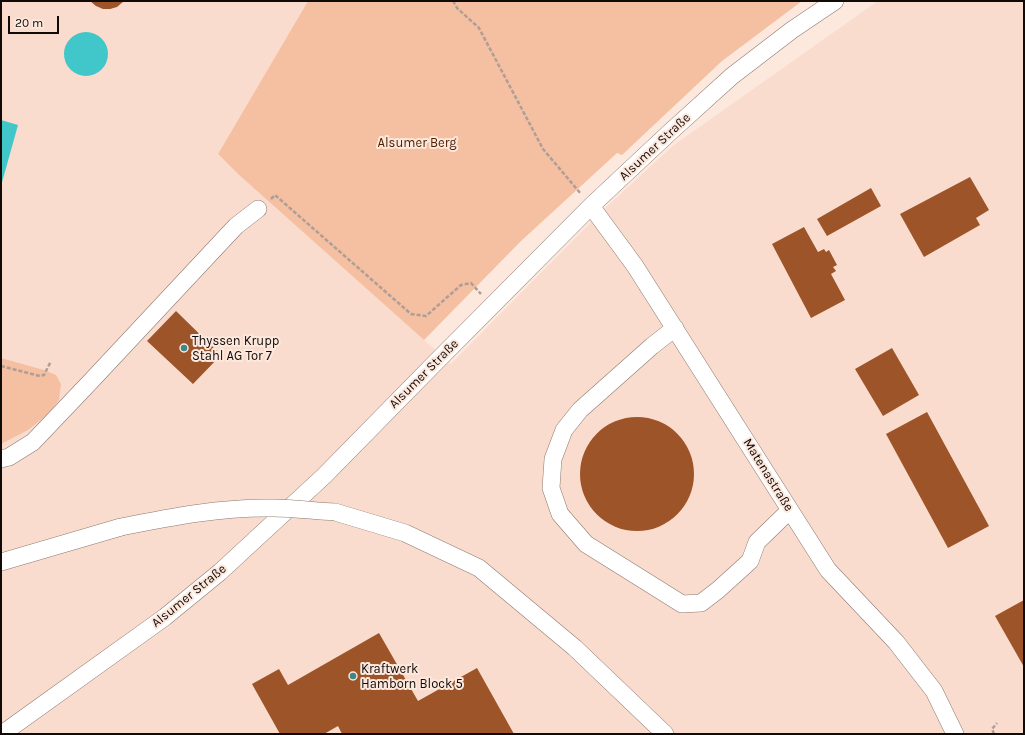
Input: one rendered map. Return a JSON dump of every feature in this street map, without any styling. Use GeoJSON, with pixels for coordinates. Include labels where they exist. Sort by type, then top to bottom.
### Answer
{"type":"FeatureCollection","features":[{"type":"Feature","properties":{"kind":"street","name":"Alsumer Straße"},"geometry":{"type":"LineString","coordinates":[[2,734],[165,617],[220,572],[324,476],[591,206],[668,133],[732,76],[792,30],[835,1]]}},
{"type":"Feature","properties":{"kind":"street","name":"Matenastraße"},"geometry":{"type":"LineString","coordinates":[[591,206],[635,266],[828,570],[896,642],[934,691],[955,734]]}},
{"type":"Feature","properties":{"kind":"street"},"geometry":{"type":"LineString","coordinates":[[1,459],[9,457],[33,442],[236,226],[258,209]]}},
{"type":"Feature","properties":{"kind":"street"},"geometry":{"type":"LineString","coordinates":[[675,328],[652,346],[580,410],[564,430],[553,459],[551,488],[560,514],[586,544],[682,604],[701,603],[718,590],[750,561],[757,542],[790,510]]}},
{"type":"Feature","properties":{"kind":"street"},"geometry":{"type":"LineString","coordinates":[[1,562],[121,527],[174,516],[220,510],[273,508],[335,512],[405,533],[479,568],[574,648],[665,734]]}},
{"type":"Feature","properties":{"kind":"path"},"geometry":{"type":"LineString","coordinates":[[453,1],[457,8],[479,28],[543,149],[591,206]]}},
{"type":"Feature","properties":{"kind":"path"},"geometry":{"type":"LineString","coordinates":[[258,209],[275,195],[411,314],[426,316],[461,284],[471,283],[492,306]]}},
{"type":"Feature","properties":{"kind":"path"},"geometry":{"type":"LineString","coordinates":[[1,366],[40,376],[44,375],[52,361]]}},
{"type":"Feature","properties":{"kind":"path"},"geometry":{"type":"LineString","coordinates":[[994,734],[992,729],[997,723]]}},
{"type":"Feature","properties":{"kind":"shaded area"},"geometry":{"type":"Polygon","coordinates":[[[1,1],[308,1],[218,154],[238,174],[451,364],[603,210],[674,145],[875,3],[879,1],[1024,1],[1024,734],[1,734],[1,1]]]}},
{"type":"Feature","properties":{"kind":"green space","name":"Alsumer Berg"},"geometry":{"type":"Polygon","coordinates":[[[308,1],[802,1],[722,61],[622,155],[617,153],[521,241],[424,340],[238,174],[218,154],[308,1]]]}},
{"type":"Feature","properties":{"kind":"green space"},"geometry":{"type":"Polygon","coordinates":[[[1,358],[44,370],[56,375],[61,384],[59,400],[48,414],[28,430],[1,444],[1,358]]]}},
{"type":"Feature","properties":{"kind":"water"},"geometry":{"type":"Polygon","coordinates":[[[82,32],[90,32],[95,33],[102,38],[107,45],[107,63],[102,70],[95,75],[82,76],[74,73],[67,66],[64,58],[64,50],[67,42],[74,35],[82,32]]]}},
{"type":"Feature","properties":{"kind":"water"},"geometry":{"type":"Polygon","coordinates":[[[1,120],[18,125],[1,186],[1,120]]]}},
{"type":"Feature","properties":{"kind":"building"},"geometry":{"type":"Polygon","coordinates":[[[90,1],[124,1],[117,7],[103,9],[90,1]]]}},
{"type":"Feature","properties":{"kind":"building"},"geometry":{"type":"Polygon","coordinates":[[[970,177],[989,210],[976,218],[980,225],[924,257],[900,214],[970,177]]]}},
{"type":"Feature","properties":{"kind":"building"},"geometry":{"type":"Polygon","coordinates":[[[871,188],[881,206],[827,236],[817,219],[871,188]]]}},
{"type":"Feature","properties":{"kind":"building"},"geometry":{"type":"Polygon","coordinates":[[[804,227],[818,252],[824,249],[826,252],[829,250],[837,265],[833,267],[836,271],[831,274],[845,300],[811,318],[772,244],[804,227]]]}},
{"type":"Feature","properties":{"kind":"building","name":"Thyssen Krupp Stahl AG Tor 7"},"geometry":{"type":"Polygon","coordinates":[[[176,311],[221,355],[193,384],[147,341],[176,311]]]}},
{"type":"Feature","properties":{"kind":"building"},"geometry":{"type":"Polygon","coordinates":[[[892,348],[919,395],[883,416],[855,369],[892,348]]]}},
{"type":"Feature","properties":{"kind":"building"},"geometry":{"type":"Polygon","coordinates":[[[927,412],[989,526],[948,548],[886,434],[927,412]]]}},
{"type":"Feature","properties":{"kind":"building"},"geometry":{"type":"Polygon","coordinates":[[[637,417],[648,418],[659,422],[669,427],[677,434],[684,442],[689,452],[693,463],[693,485],[689,496],[684,506],[677,514],[669,521],[659,526],[648,530],[637,531],[626,530],[615,526],[605,521],[597,514],[590,506],[585,496],[581,485],[580,474],[581,463],[585,452],[590,442],[597,434],[605,427],[615,422],[626,418],[637,417]]]}},
{"type":"Feature","properties":{"kind":"building"},"geometry":{"type":"Polygon","coordinates":[[[1024,600],[1024,667],[995,616],[1024,600]]]}},
{"type":"Feature","properties":{"kind":"building","name":"Kraftwerk Hamborn Block 5"},"geometry":{"type":"Polygon","coordinates":[[[379,633],[418,701],[477,668],[514,734],[342,734],[338,726],[324,734],[280,734],[252,684],[279,669],[288,685],[379,633]]]}},
{"type":"Feature","properties":{"kind":"place","name":"Thyssen Krupp Stahl AG Tor 7"},"geometry":{"type":"Point","coordinates":[184,348]}},
{"type":"Feature","properties":{"kind":"place","name":"Kraftwerk Hamborn Block 5"},"geometry":{"type":"Point","coordinates":[353,676]}}]}
